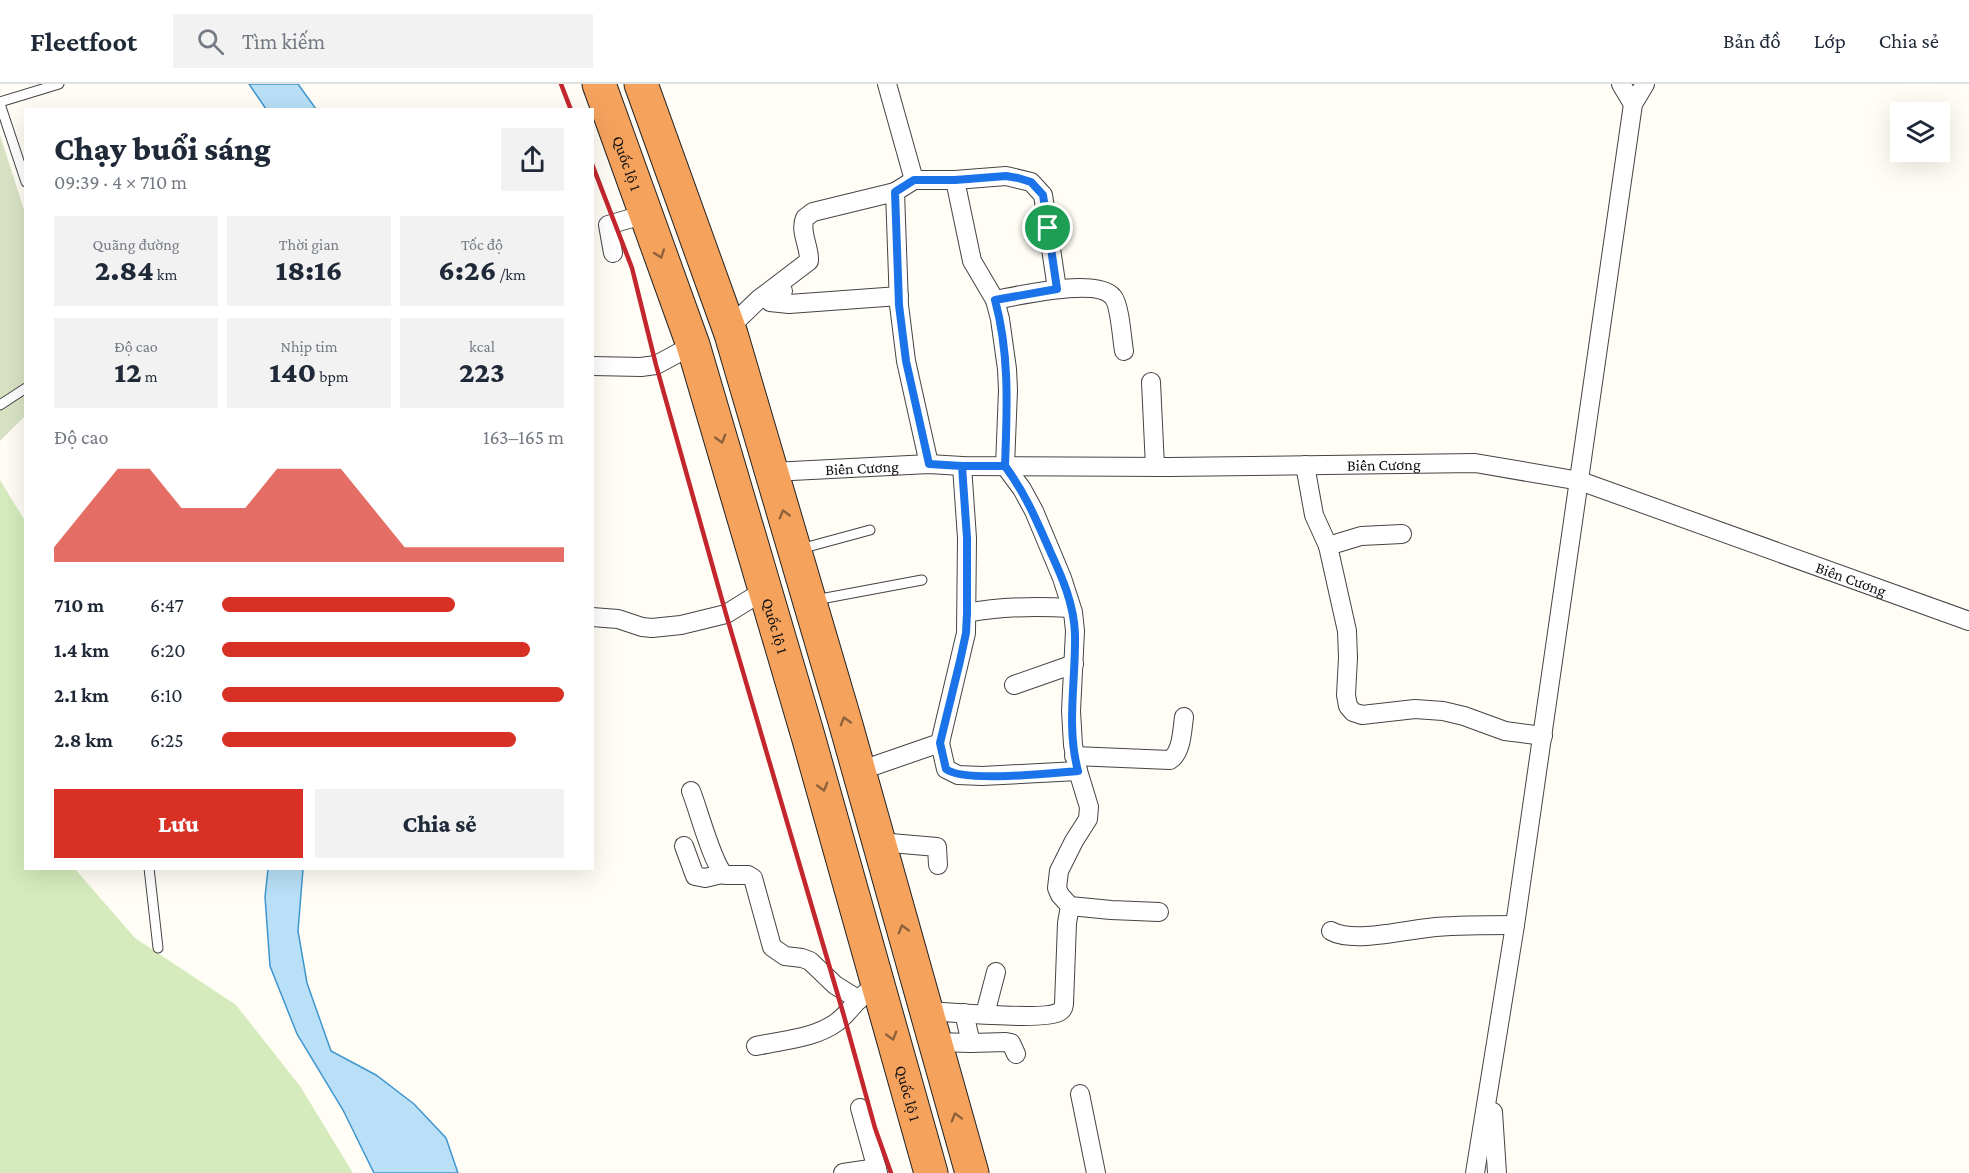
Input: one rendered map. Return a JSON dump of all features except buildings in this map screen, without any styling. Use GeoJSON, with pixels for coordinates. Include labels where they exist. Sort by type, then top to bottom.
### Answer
{"type":"FeatureCollection","features":[{"type":"Feature","properties":{"kind":"highway","name":"Quốc lộ 1"},"geometry":{"type":"LineString","coordinates":[[599,84],[693,345],[765,590],[868,992],[931,1173]]}},
{"type":"Feature","properties":{"kind":"highway"},"geometry":{"type":"LineString","coordinates":[[612,120],[644,94],[729,328],[859,771],[972,1173]]}},
{"type":"Feature","properties":{"kind":"street"},"geometry":{"type":"LineString","coordinates":[[887,84],[914,180]]}},
{"type":"Feature","properties":{"kind":"street"},"geometry":{"type":"LineString","coordinates":[[1621,84],[1634,104]]}},
{"type":"Feature","properties":{"kind":"street"},"geometry":{"type":"LineString","coordinates":[[1475,1173],[1515,925],[1634,104],[1645,84]]}},
{"type":"Feature","properties":{"kind":"street"},"geometry":{"type":"LineString","coordinates":[[729,328],[759,299],[809,261],[802,227],[805,218],[813,212],[895,192],[914,180],[1006,176],[1031,182],[1043,195],[1057,289]]}},
{"type":"Feature","properties":{"kind":"street"},"geometry":{"type":"LineString","coordinates":[[955,180],[972,261],[995,300],[1000,319],[1007,369],[1005,466],[1022,489],[1034,511],[1062,578],[1075,631],[1071,711],[1076,764],[1088,800],[1089,814],[1059,872],[1057,888],[1070,906],[1159,912]]}},
{"type":"Feature","properties":{"kind":"street"},"geometry":{"type":"LineString","coordinates":[[895,192],[899,296],[906,361],[929,464]]}},
{"type":"Feature","properties":{"kind":"street"},"geometry":{"type":"LineString","coordinates":[[613,253],[608,225],[646,214]]}},
{"type":"Feature","properties":{"kind":"street"},"geometry":{"type":"LineString","coordinates":[[809,272],[770,302],[789,304],[899,296]]}},
{"type":"Feature","properties":{"kind":"street"},"geometry":{"type":"LineString","coordinates":[[995,300],[1057,289],[1096,289],[1107,292],[1114,297],[1124,351]]}},
{"type":"Feature","properties":{"kind":"street"},"geometry":{"type":"LineString","coordinates":[[594,366],[656,365],[693,345]]}},
{"type":"Feature","properties":{"kind":"street"},"geometry":{"type":"LineString","coordinates":[[1151,382],[1155,467]]}},
{"type":"Feature","properties":{"kind":"street","name":"Biên Cương"},"geometry":{"type":"LineString","coordinates":[[772,472],[929,464],[1155,467],[1475,463],[1580,481],[1969,621]]}},
{"type":"Feature","properties":{"kind":"street"},"geometry":{"type":"LineString","coordinates":[[1305,465],[1314,514],[1328,546],[1347,631],[1346,695],[1348,706],[1353,712],[1362,715],[1415,709],[1443,711],[1505,731],[1543,736]]}},
{"type":"Feature","properties":{"kind":"street"},"geometry":{"type":"LineString","coordinates":[[962,466],[967,538],[966,633],[940,743],[946,769],[958,775],[982,776],[1076,764],[1170,760],[1175,757],[1178,750],[1184,717]]}},
{"type":"Feature","properties":{"kind":"street"},"geometry":{"type":"LineString","coordinates":[[1328,546],[1361,536],[1402,534]]}},
{"type":"Feature","properties":{"kind":"street"},"geometry":{"type":"LineString","coordinates":[[594,617],[652,628],[681,625],[726,614],[765,590]]}},
{"type":"Feature","properties":{"kind":"street"},"geometry":{"type":"LineString","coordinates":[[967,613],[994,607],[1013,606],[1071,608]]}},
{"type":"Feature","properties":{"kind":"street"},"geometry":{"type":"LineString","coordinates":[[1014,685],[1074,664]]}},
{"type":"Feature","properties":{"kind":"street"},"geometry":{"type":"LineString","coordinates":[[859,771],[940,743]]}},
{"type":"Feature","properties":{"kind":"street"},"geometry":{"type":"LineString","coordinates":[[691,791],[722,874]]}},
{"type":"Feature","properties":{"kind":"street"},"geometry":{"type":"LineString","coordinates":[[879,842],[937,847],[938,865]]}},
{"type":"Feature","properties":{"kind":"street"},"geometry":{"type":"LineString","coordinates":[[684,846],[695,876],[705,878],[722,874],[748,875],[753,878],[772,946],[785,956],[810,961],[835,985],[868,992]]}},
{"type":"Feature","properties":{"kind":"street"},"geometry":{"type":"LineString","coordinates":[[926,1011],[1043,1015],[1059,1012],[1063,1009],[1067,923],[1070,906]]}},
{"type":"Feature","properties":{"kind":"street"},"geometry":{"type":"LineString","coordinates":[[1331,931],[1340,936],[1379,935],[1435,927],[1515,925]]}},
{"type":"Feature","properties":{"kind":"street"},"geometry":{"type":"LineString","coordinates":[[985,1014],[996,972]]}},
{"type":"Feature","properties":{"kind":"street"},"geometry":{"type":"LineString","coordinates":[[756,1046],[816,1034],[827,1029],[839,1021],[868,992]]}},
{"type":"Feature","properties":{"kind":"street"},"geometry":{"type":"LineString","coordinates":[[964,1013],[971,1043]]}},
{"type":"Feature","properties":{"kind":"street"},"geometry":{"type":"LineString","coordinates":[[935,1042],[1006,1042],[1011,1043],[1016,1054]]}},
{"type":"Feature","properties":{"kind":"street"},"geometry":{"type":"LineString","coordinates":[[1491,1077],[1497,1173]]}},
{"type":"Feature","properties":{"kind":"street"},"geometry":{"type":"LineString","coordinates":[[1080,1094],[1096,1173]]}},
{"type":"Feature","properties":{"kind":"street"},"geometry":{"type":"LineString","coordinates":[[843,1173],[878,1171],[860,1108]]}},
{"type":"Feature","properties":{"kind":"lane"},"geometry":{"type":"LineString","coordinates":[[24,176],[0,103],[59,84]]}},
{"type":"Feature","properties":{"kind":"lane"},"geometry":{"type":"LineString","coordinates":[[0,405],[24,389]]}},
{"type":"Feature","properties":{"kind":"lane"},"geometry":{"type":"LineString","coordinates":[[795,550],[870,530]]}},
{"type":"Feature","properties":{"kind":"lane"},"geometry":{"type":"LineString","coordinates":[[810,601],[922,580]]}},
{"type":"Feature","properties":{"kind":"lane"},"geometry":{"type":"LineString","coordinates":[[149,870],[158,948]]}},
{"type":"Feature","properties":{"kind":"green space"},"geometry":{"type":"Polygon","coordinates":[[[0,135],[24,210],[24,417],[0,441],[0,135]]]}},
{"type":"Feature","properties":{"kind":"green space"},"geometry":{"type":"Polygon","coordinates":[[[0,480],[24,519],[24,870],[76,870],[135,938],[236,1005],[300,1086],[353,1173],[0,1173],[0,480]]]}},
{"type":"Feature","properties":{"kind":"water"},"geometry":{"type":"Polygon","coordinates":[[[249,84],[298,84],[315,108],[265,108],[249,84]]]}},
{"type":"Feature","properties":{"kind":"water"},"geometry":{"type":"Polygon","coordinates":[[[268,870],[303,870],[298,931],[307,983],[331,1051],[376,1075],[414,1104],[446,1138],[458,1173],[374,1173],[343,1110],[297,1034],[270,966],[265,897],[268,870]]]}},
{"type":"Feature","properties":{"kind":"railway"},"geometry":{"type":"LineString","coordinates":[[561,84],[570,108]]}},
{"type":"Feature","properties":{"kind":"railway"},"geometry":{"type":"LineString","coordinates":[[594,169],[632,268],[656,365],[726,614],[875,1128],[891,1173]]}},
{"type":"Feature","properties":{"kind":"route"},"geometry":{"type":"LineString","coordinates":[[1048,228],[1043,195],[1031,182],[1018,178],[1006,176],[914,180],[895,192],[899,305],[906,361],[929,464],[1005,466],[1022,489],[1034,511],[1062,578],[1073,612],[1075,649],[1071,711],[1074,756],[1078,771],[958,775],[946,769],[940,743],[966,633],[967,538],[962,466],[1005,466],[1007,369],[995,300],[1057,289],[1048,228]]}}]}
